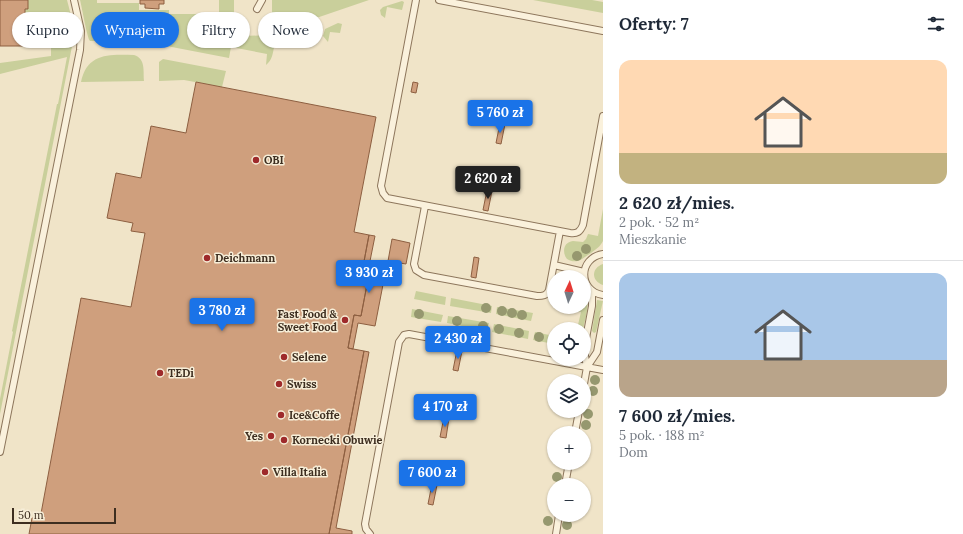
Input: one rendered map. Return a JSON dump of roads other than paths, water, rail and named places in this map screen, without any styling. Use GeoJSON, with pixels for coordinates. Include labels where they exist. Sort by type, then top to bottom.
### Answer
{"type":"FeatureCollection","features":[{"type":"Feature","properties":{"kind":"lane"},"geometry":{"type":"LineString","coordinates":[[0,452],[80,50],[81,31],[74,0]]}},
{"type":"Feature","properties":{"kind":"lane"},"geometry":{"type":"LineString","coordinates":[[257,9],[262,0]]}},
{"type":"Feature","properties":{"kind":"lane"},"geometry":{"type":"LineString","coordinates":[[416,0],[381,190],[387,198],[577,233],[581,228],[603,116]]}},
{"type":"Feature","properties":{"kind":"lane"},"geometry":{"type":"LineString","coordinates":[[439,0],[603,31]]}},
{"type":"Feature","properties":{"kind":"lane"},"geometry":{"type":"LineString","coordinates":[[425,206],[414,264],[416,270],[421,274],[540,296],[548,293],[560,231]]}},
{"type":"Feature","properties":{"kind":"lane"},"geometry":{"type":"LineString","coordinates":[[585,270],[589,261],[596,256],[603,254]]}},
{"type":"Feature","properties":{"kind":"lane"},"geometry":{"type":"LineString","coordinates":[[554,265],[575,270]]}},
{"type":"Feature","properties":{"kind":"lane"},"geometry":{"type":"LineString","coordinates":[[589,322],[592,306],[592,291],[603,295]]}},
{"type":"Feature","properties":{"kind":"lane"},"geometry":{"type":"LineString","coordinates":[[586,374],[587,367],[597,352],[603,320]]}},
{"type":"Feature","properties":{"kind":"lane"},"geometry":{"type":"LineString","coordinates":[[370,534],[366,530],[365,524],[399,342],[404,335],[409,334],[603,370]]}},
{"type":"Feature","properties":{"kind":"lane"},"geometry":{"type":"LineString","coordinates":[[556,534],[558,522]]}},
{"type":"Feature","properties":{"kind":"place","name":"OBI"},"geometry":{"type":"Point","coordinates":[256,160]}},
{"type":"Feature","properties":{"kind":"place","name":"Deichmann"},"geometry":{"type":"Point","coordinates":[207,258]}},
{"type":"Feature","properties":{"kind":"place","name":"Fast Food & Sweet Food"},"geometry":{"type":"Point","coordinates":[345,320]}},
{"type":"Feature","properties":{"kind":"place","name":"Selene"},"geometry":{"type":"Point","coordinates":[284,357]}},
{"type":"Feature","properties":{"kind":"place","name":"TEDi"},"geometry":{"type":"Point","coordinates":[160,373]}},
{"type":"Feature","properties":{"kind":"place","name":"Swiss"},"geometry":{"type":"Point","coordinates":[279,384]}},
{"type":"Feature","properties":{"kind":"place","name":"Ice&Coffe"},"geometry":{"type":"Point","coordinates":[281,415]}},
{"type":"Feature","properties":{"kind":"place","name":"Yes"},"geometry":{"type":"Point","coordinates":[271,436]}},
{"type":"Feature","properties":{"kind":"place","name":"Kornecki Obuwie"},"geometry":{"type":"Point","coordinates":[284,440]}},
{"type":"Feature","properties":{"kind":"place","name":"Villa Italia"},"geometry":{"type":"Point","coordinates":[265,472]}}]}
